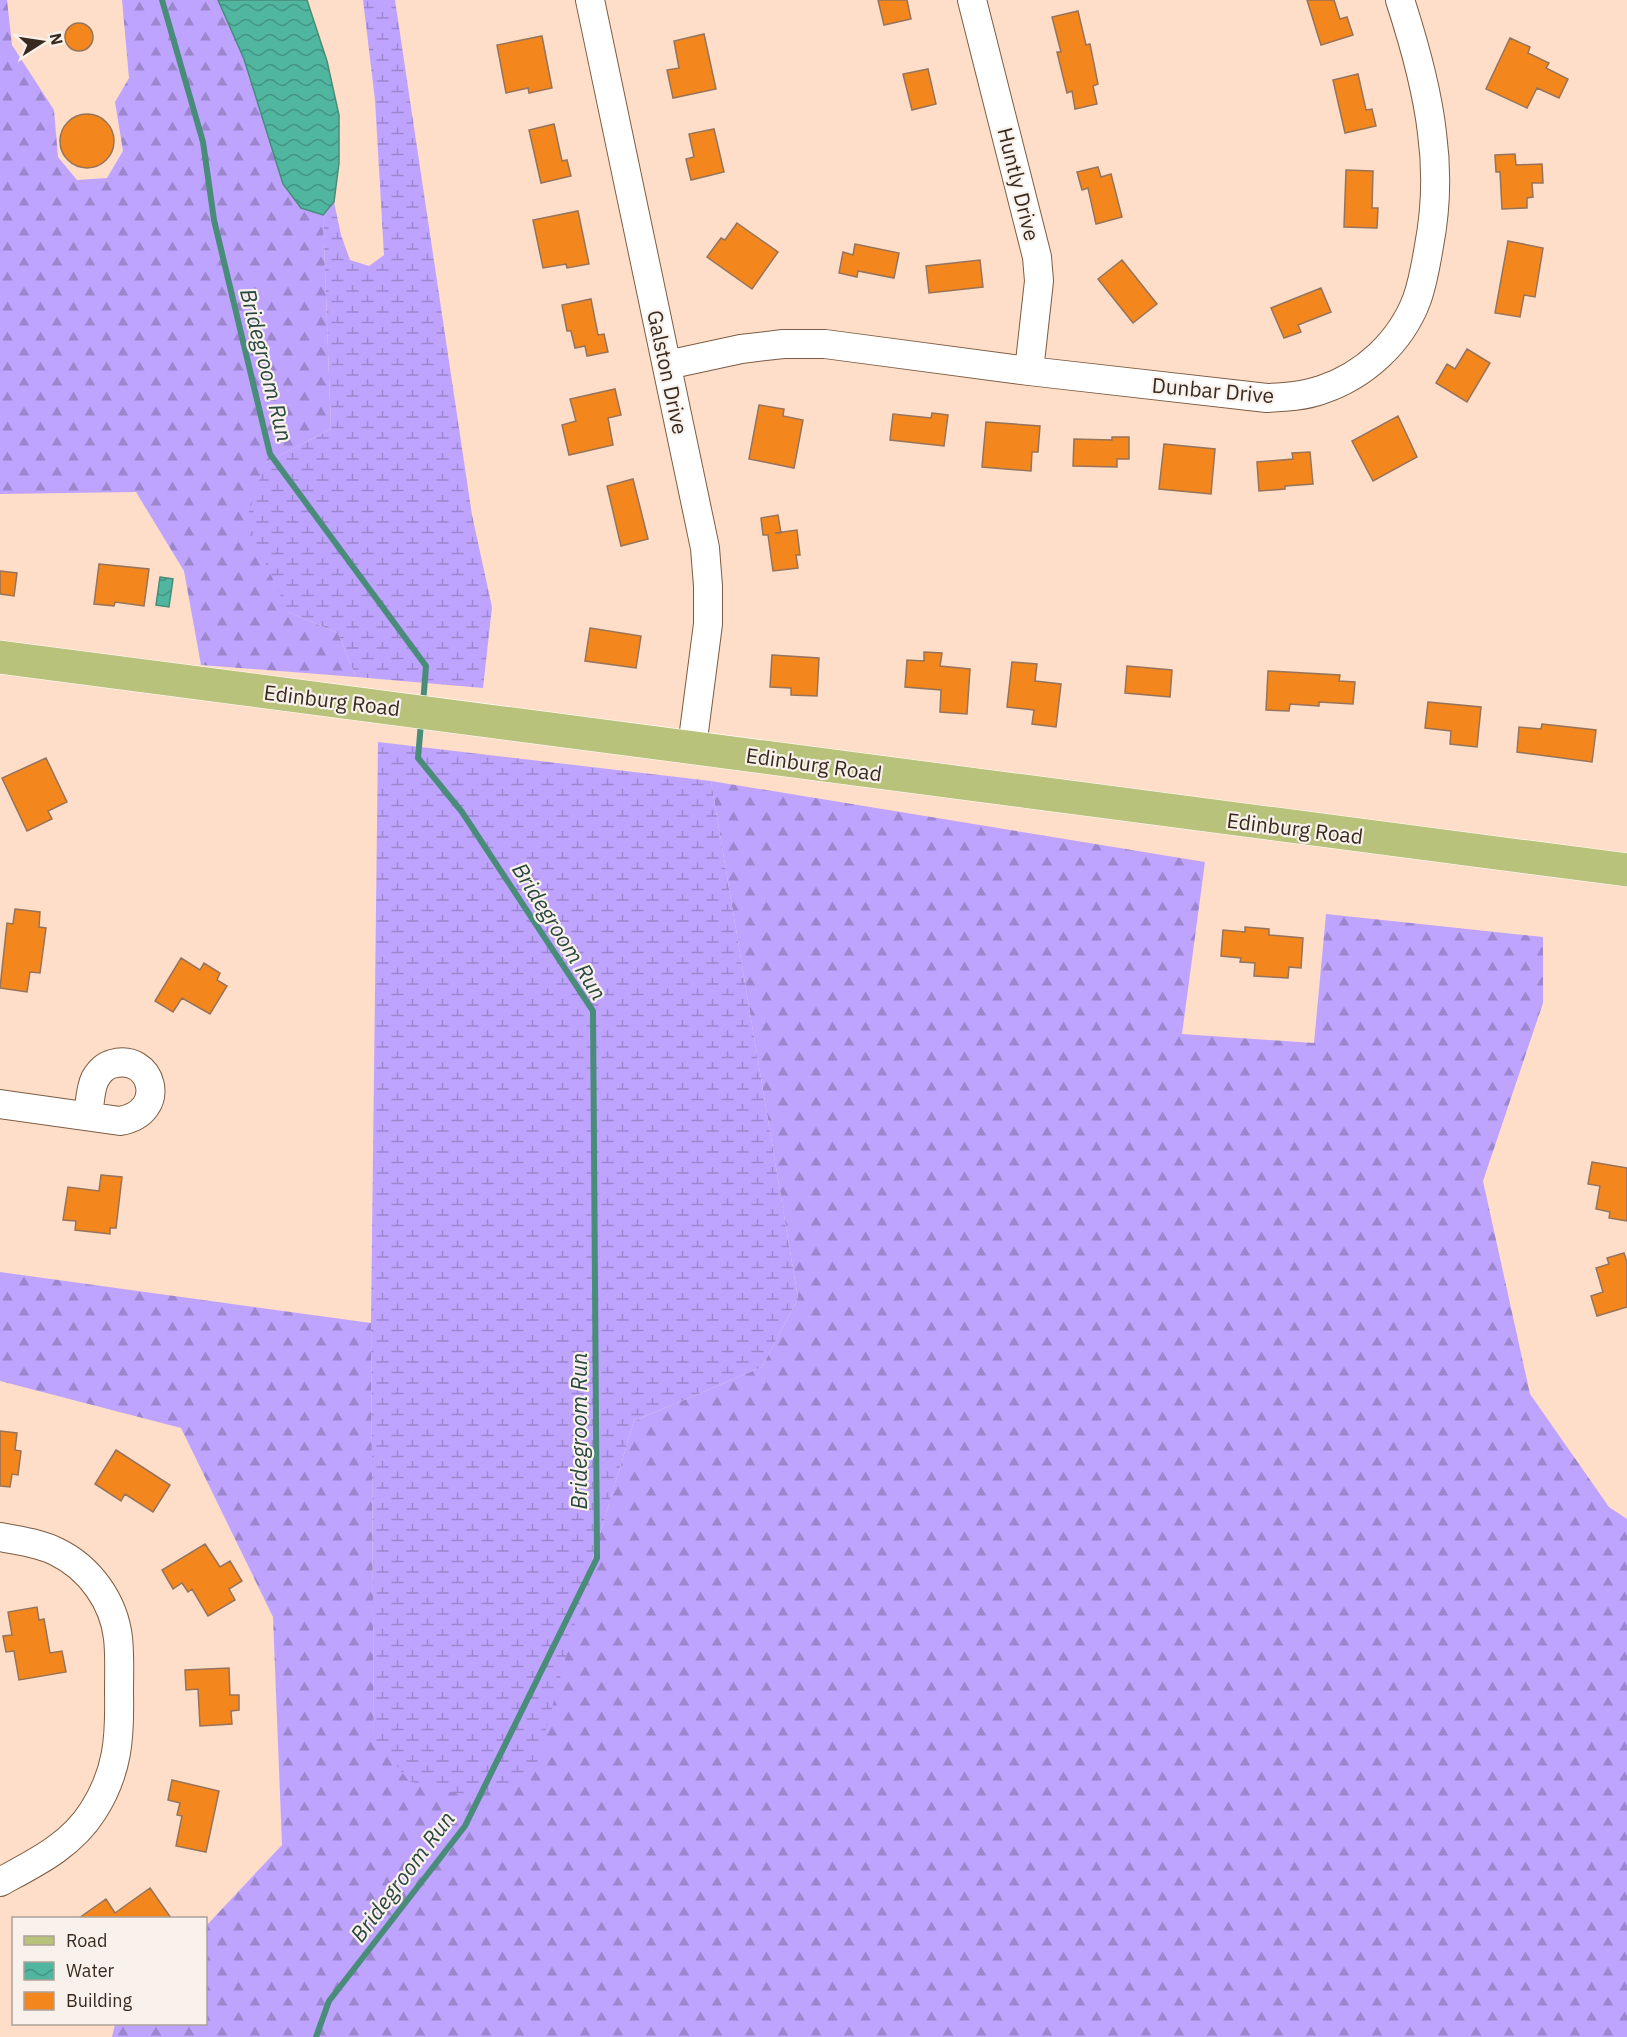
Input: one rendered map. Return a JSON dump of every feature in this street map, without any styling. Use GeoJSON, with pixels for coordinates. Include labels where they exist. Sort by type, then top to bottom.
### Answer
{"type":"FeatureCollection","features":[{"type":"Feature","properties":{"kind":"main road","name":"Edinburg Road"},"geometry":{"type":"LineString","coordinates":[[0,657],[1627,870]]}},
{"type":"Feature","properties":{"kind":"street","name":"Galston Drive"},"geometry":{"type":"LineString","coordinates":[[590,0],[705,548],[708,624],[692,747]]}},
{"type":"Feature","properties":{"kind":"street","name":"Huntly Drive"},"geometry":{"type":"LineString","coordinates":[[972,0],[1037,258],[1039,281],[1029,371]]}},
{"type":"Feature","properties":{"kind":"street","name":"Dunbar Drive"},"geometry":{"type":"LineString","coordinates":[[667,365],[741,349],[783,344],[825,344],[1029,371],[1267,398],[1320,391],[1345,380],[1368,366],[1387,348],[1405,324],[1417,300],[1432,229],[1435,185],[1433,134],[1409,2]]}},
{"type":"Feature","properties":{"kind":"street"},"geometry":{"type":"LineString","coordinates":[[0,1104],[88,1115]]}},
{"type":"Feature","properties":{"kind":"street"},"geometry":{"type":"LineString","coordinates":[[0,1537],[33,1543],[57,1551],[77,1564],[104,1596],[113,1617],[118,1638],[120,1731],[116,1760],[106,1789],[92,1813],[75,1834],[51,1854],[0,1882]]}},
{"type":"Feature","properties":{"kind":"green space"},"geometry":{"type":"Polygon","coordinates":[[[0,0],[7,0],[12,45],[54,110],[58,157],[77,180],[107,178],[123,151],[115,102],[129,78],[122,0],[218,0],[244,59],[301,208],[323,215],[331,429],[265,463],[288,612],[338,633],[356,677],[201,665],[184,571],[136,492],[0,494],[0,0]]]}},
{"type":"Feature","properties":{"kind":"green space"},"geometry":{"type":"Polygon","coordinates":[[[363,0],[395,0],[472,515],[492,607],[483,688],[356,677],[338,633],[288,612],[246,521],[265,463],[331,429],[323,215],[334,202],[341,235],[350,260],[369,266],[384,255],[375,100],[363,0]]]}},
{"type":"Feature","properties":{"kind":"green space"},"geometry":{"type":"Polygon","coordinates":[[[378,742],[711,781],[798,1298],[762,1367],[634,1421],[592,1560],[534,1774],[474,1798],[409,1781],[374,1738],[371,1323],[378,742]]]}},
{"type":"Feature","properties":{"kind":"green space"},"geometry":{"type":"Polygon","coordinates":[[[711,781],[1205,862],[1182,1034],[1314,1043],[1326,914],[1543,937],[1543,1003],[1483,1181],[1530,1394],[1609,1507],[1627,1519],[1627,2037],[112,2037],[115,2025],[207,2025],[207,1925],[282,1845],[273,1617],[181,1428],[0,1381],[0,1272],[371,1323],[374,1738],[592,1560],[634,1421],[762,1367],[798,1298],[711,781]]]}},
{"type":"Feature","properties":{"kind":"water"},"geometry":{"type":"Polygon","coordinates":[[[218,0],[307,0],[327,61],[339,115],[339,163],[334,202],[323,215],[301,208],[283,184],[244,59],[218,0]]]}},
{"type":"Feature","properties":{"kind":"water"},"geometry":{"type":"Polygon","coordinates":[[[160,577],[173,579],[169,607],[156,605],[160,577]]]}},
{"type":"Feature","properties":{"kind":"building"},"geometry":{"type":"Polygon","coordinates":[[[878,0],[907,0],[911,19],[884,25],[878,0]]]}},
{"type":"Feature","properties":{"kind":"building"},"geometry":{"type":"Polygon","coordinates":[[[1307,0],[1334,0],[1340,19],[1347,17],[1353,35],[1321,45],[1307,0]]]}},
{"type":"Feature","properties":{"kind":"building"},"geometry":{"type":"Polygon","coordinates":[[[1078,11],[1086,45],[1090,44],[1098,84],[1093,86],[1097,104],[1075,109],[1072,91],[1067,93],[1057,52],[1061,52],[1052,17],[1078,11]]]}},
{"type":"Feature","properties":{"kind":"building"},"geometry":{"type":"Polygon","coordinates":[[[79,23],[89,27],[93,37],[89,47],[79,51],[69,47],[65,37],[69,27],[79,23]]]}},
{"type":"Feature","properties":{"kind":"building"},"geometry":{"type":"Polygon","coordinates":[[[704,34],[716,89],[673,98],[667,70],[679,68],[674,41],[704,34]]]}},
{"type":"Feature","properties":{"kind":"building"},"geometry":{"type":"Polygon","coordinates":[[[542,36],[552,88],[529,93],[528,88],[506,93],[497,45],[542,36]]]}},
{"type":"Feature","properties":{"kind":"building"},"geometry":{"type":"Polygon","coordinates":[[[1510,38],[1530,47],[1528,53],[1549,63],[1546,68],[1568,79],[1559,98],[1537,88],[1527,108],[1486,89],[1510,38]]]}},
{"type":"Feature","properties":{"kind":"building"},"geometry":{"type":"Polygon","coordinates":[[[928,69],[936,104],[912,110],[903,74],[928,69]]]}},
{"type":"Feature","properties":{"kind":"building"},"geometry":{"type":"Polygon","coordinates":[[[1358,74],[1366,110],[1372,109],[1376,126],[1345,133],[1333,80],[1358,74]]]}},
{"type":"Feature","properties":{"kind":"building"},"geometry":{"type":"Polygon","coordinates":[[[87,114],[97,116],[106,122],[112,131],[114,141],[112,151],[106,160],[97,166],[87,168],[77,166],[68,160],[62,151],[60,141],[62,131],[68,122],[77,116],[87,114]]]}},
{"type":"Feature","properties":{"kind":"building"},"geometry":{"type":"Polygon","coordinates":[[[554,124],[562,161],[567,160],[571,176],[541,183],[529,130],[554,124]]]}},
{"type":"Feature","properties":{"kind":"building"},"geometry":{"type":"Polygon","coordinates":[[[714,129],[724,172],[691,180],[686,159],[694,157],[689,134],[714,129]]]}},
{"type":"Feature","properties":{"kind":"building"},"geometry":{"type":"Polygon","coordinates":[[[1515,154],[1516,165],[1542,164],[1543,183],[1532,183],[1533,197],[1527,198],[1527,208],[1502,209],[1500,172],[1496,172],[1495,155],[1515,154]]]}},
{"type":"Feature","properties":{"kind":"building"},"geometry":{"type":"Polygon","coordinates":[[[1098,167],[1101,177],[1111,174],[1122,217],[1096,224],[1088,188],[1082,190],[1077,172],[1098,167]]]}},
{"type":"Feature","properties":{"kind":"building"},"geometry":{"type":"Polygon","coordinates":[[[1346,170],[1373,171],[1372,208],[1378,208],[1377,228],[1344,227],[1346,170]]]}},
{"type":"Feature","properties":{"kind":"building"},"geometry":{"type":"Polygon","coordinates":[[[578,211],[589,264],[567,268],[566,264],[543,268],[533,220],[578,211]]]}},
{"type":"Feature","properties":{"kind":"building"},"geometry":{"type":"Polygon","coordinates":[[[737,223],[778,252],[752,289],[707,257],[721,238],[725,240],[737,223]]]}},
{"type":"Feature","properties":{"kind":"building"},"geometry":{"type":"Polygon","coordinates":[[[1508,241],[1543,248],[1535,297],[1524,295],[1520,317],[1495,313],[1508,241]]]}},
{"type":"Feature","properties":{"kind":"building"},"geometry":{"type":"Polygon","coordinates":[[[855,244],[899,253],[894,278],[858,271],[857,277],[839,273],[843,252],[853,255],[855,244]]]}},
{"type":"Feature","properties":{"kind":"building"},"geometry":{"type":"Polygon","coordinates":[[[980,260],[983,287],[929,293],[926,266],[980,260]]]}},
{"type":"Feature","properties":{"kind":"building"},"geometry":{"type":"Polygon","coordinates":[[[1122,260],[1157,304],[1133,323],[1098,279],[1122,260]]]}},
{"type":"Feature","properties":{"kind":"building"},"geometry":{"type":"Polygon","coordinates":[[[1321,288],[1331,312],[1298,325],[1301,332],[1284,338],[1271,308],[1321,288]]]}},
{"type":"Feature","properties":{"kind":"building"},"geometry":{"type":"Polygon","coordinates":[[[591,299],[598,335],[604,334],[608,352],[587,356],[585,346],[575,348],[571,331],[567,331],[562,305],[591,299]]]}},
{"type":"Feature","properties":{"kind":"building"},"geometry":{"type":"Polygon","coordinates":[[[1467,349],[1490,363],[1467,402],[1436,383],[1447,364],[1455,369],[1467,349]]]}},
{"type":"Feature","properties":{"kind":"building"},"geometry":{"type":"Polygon","coordinates":[[[615,389],[621,415],[608,418],[613,445],[569,455],[562,425],[576,421],[570,399],[615,389]]]}},
{"type":"Feature","properties":{"kind":"building"},"geometry":{"type":"Polygon","coordinates":[[[759,405],[784,409],[783,416],[803,420],[794,468],[749,459],[759,405]]]}},
{"type":"Feature","properties":{"kind":"building"},"geometry":{"type":"Polygon","coordinates":[[[932,413],[948,415],[944,446],[890,440],[893,414],[931,418],[932,413]]]}},
{"type":"Feature","properties":{"kind":"building"},"geometry":{"type":"Polygon","coordinates":[[[1398,416],[1417,457],[1373,481],[1352,441],[1398,416]]]}},
{"type":"Feature","properties":{"kind":"building"},"geometry":{"type":"Polygon","coordinates":[[[986,422],[1040,426],[1038,452],[1032,452],[1031,471],[982,467],[986,422]]]}},
{"type":"Feature","properties":{"kind":"building"},"geometry":{"type":"Polygon","coordinates":[[[1112,437],[1129,437],[1129,459],[1117,459],[1117,467],[1073,466],[1074,439],[1112,440],[1112,437]]]}},
{"type":"Feature","properties":{"kind":"building"},"geometry":{"type":"Polygon","coordinates":[[[1164,444],[1215,449],[1211,494],[1159,489],[1164,444]]]}},
{"type":"Feature","properties":{"kind":"building"},"geometry":{"type":"Polygon","coordinates":[[[1310,452],[1313,484],[1259,491],[1257,462],[1293,459],[1292,453],[1310,452]]]}},
{"type":"Feature","properties":{"kind":"building"},"geometry":{"type":"Polygon","coordinates":[[[633,479],[648,539],[621,546],[607,486],[633,479]]]}},
{"type":"Feature","properties":{"kind":"building"},"geometry":{"type":"Polygon","coordinates":[[[778,515],[781,532],[797,530],[800,555],[796,555],[798,568],[773,571],[768,535],[763,535],[761,518],[778,515]]]}},
{"type":"Feature","properties":{"kind":"building"},"geometry":{"type":"Polygon","coordinates":[[[99,564],[149,569],[144,606],[115,602],[114,606],[94,604],[99,564]]]}},
{"type":"Feature","properties":{"kind":"building"},"geometry":{"type":"Polygon","coordinates":[[[0,571],[17,573],[14,596],[0,594],[0,571]]]}},
{"type":"Feature","properties":{"kind":"building"},"geometry":{"type":"Polygon","coordinates":[[[590,628],[641,636],[636,668],[585,661],[590,628]]]}},
{"type":"Feature","properties":{"kind":"building"},"geometry":{"type":"Polygon","coordinates":[[[924,652],[942,653],[940,666],[970,669],[967,714],[940,712],[941,690],[905,687],[907,660],[924,661],[924,652]]]}},
{"type":"Feature","properties":{"kind":"building"},"geometry":{"type":"Polygon","coordinates":[[[772,655],[819,658],[817,696],[791,695],[791,688],[770,687],[772,655]]]}},
{"type":"Feature","properties":{"kind":"building"},"geometry":{"type":"Polygon","coordinates":[[[1012,662],[1037,664],[1035,681],[1061,684],[1056,727],[1032,724],[1034,710],[1007,707],[1012,662]]]}},
{"type":"Feature","properties":{"kind":"building"},"geometry":{"type":"Polygon","coordinates":[[[1127,666],[1172,670],[1170,697],[1125,693],[1127,666]]]}},
{"type":"Feature","properties":{"kind":"building"},"geometry":{"type":"Polygon","coordinates":[[[1268,671],[1340,675],[1339,681],[1355,682],[1353,704],[1319,702],[1319,706],[1290,704],[1289,711],[1266,710],[1268,671]]]}},
{"type":"Feature","properties":{"kind":"building"},"geometry":{"type":"Polygon","coordinates":[[[1428,702],[1481,707],[1477,747],[1450,744],[1451,731],[1425,728],[1428,702]]]}},
{"type":"Feature","properties":{"kind":"building"},"geometry":{"type":"Polygon","coordinates":[[[1542,724],[1596,730],[1592,762],[1517,752],[1519,727],[1541,729],[1542,724]]]}},
{"type":"Feature","properties":{"kind":"building"},"geometry":{"type":"Polygon","coordinates":[[[46,758],[67,802],[48,811],[52,819],[27,831],[2,778],[46,758]]]}},
{"type":"Feature","properties":{"kind":"building"},"geometry":{"type":"Polygon","coordinates":[[[15,909],[40,912],[39,927],[46,928],[40,973],[30,972],[27,992],[0,988],[7,923],[13,924],[15,909]]]}},
{"type":"Feature","properties":{"kind":"building"},"geometry":{"type":"Polygon","coordinates":[[[1245,927],[1269,929],[1269,935],[1303,938],[1301,968],[1289,967],[1288,978],[1254,976],[1255,963],[1240,962],[1241,958],[1221,956],[1223,930],[1245,932],[1245,927]]]}},
{"type":"Feature","properties":{"kind":"building"},"geometry":{"type":"Polygon","coordinates":[[[181,958],[200,970],[204,963],[220,973],[217,980],[227,986],[210,1014],[182,998],[173,1012],[155,1001],[181,958]]]}},
{"type":"Feature","properties":{"kind":"building"},"geometry":{"type":"Polygon","coordinates":[[[1592,1162],[1627,1168],[1627,1221],[1609,1218],[1610,1212],[1596,1209],[1600,1186],[1588,1184],[1592,1162]]]}},
{"type":"Feature","properties":{"kind":"building"},"geometry":{"type":"Polygon","coordinates":[[[101,1175],[122,1177],[116,1228],[110,1228],[110,1234],[75,1230],[76,1221],[63,1220],[68,1187],[99,1191],[101,1175]]]}},
{"type":"Feature","properties":{"kind":"building"},"geometry":{"type":"Polygon","coordinates":[[[1624,1253],[1627,1262],[1627,1307],[1597,1316],[1591,1296],[1603,1292],[1596,1268],[1609,1264],[1607,1258],[1624,1253]]]}},
{"type":"Feature","properties":{"kind":"building"},"geometry":{"type":"Polygon","coordinates":[[[0,1431],[17,1433],[15,1450],[21,1451],[18,1475],[12,1474],[10,1487],[0,1486],[0,1431]]]}},
{"type":"Feature","properties":{"kind":"building"},"geometry":{"type":"Polygon","coordinates":[[[116,1450],[170,1485],[153,1512],[125,1494],[121,1501],[95,1484],[116,1450]]]}},
{"type":"Feature","properties":{"kind":"building"},"geometry":{"type":"Polygon","coordinates":[[[205,1544],[220,1567],[230,1561],[242,1581],[229,1589],[235,1600],[208,1616],[192,1589],[188,1592],[182,1583],[173,1589],[162,1570],[205,1544]]]}},
{"type":"Feature","properties":{"kind":"building"},"geometry":{"type":"Polygon","coordinates":[[[37,1607],[39,1620],[44,1619],[50,1653],[62,1651],[66,1672],[19,1680],[14,1651],[6,1652],[3,1636],[12,1635],[8,1612],[37,1607]]]}},
{"type":"Feature","properties":{"kind":"building"},"geometry":{"type":"Polygon","coordinates":[[[229,1668],[230,1695],[239,1695],[239,1710],[231,1711],[232,1724],[200,1726],[198,1689],[186,1690],[185,1670],[229,1668]]]}},
{"type":"Feature","properties":{"kind":"building"},"geometry":{"type":"Polygon","coordinates":[[[172,1780],[219,1791],[206,1852],[176,1846],[182,1816],[177,1815],[180,1803],[168,1800],[172,1780]]]}},
{"type":"Feature","properties":{"kind":"building"},"geometry":{"type":"Polygon","coordinates":[[[150,1888],[170,1917],[80,1917],[106,1899],[115,1913],[150,1888]]]}},
{"type":"Feature","properties":{"kind":"waterway","name":"Bridegroom Run"},"geometry":{"type":"LineString","coordinates":[[162,0],[203,142],[214,220],[270,454],[426,666],[423,704]]}},
{"type":"Feature","properties":{"kind":"waterway","name":"Bridegroom Run"},"geometry":{"type":"LineString","coordinates":[[316,2037],[329,2001],[465,1826],[597,1558],[593,1011],[462,812],[418,758],[421,723]]}}]}
